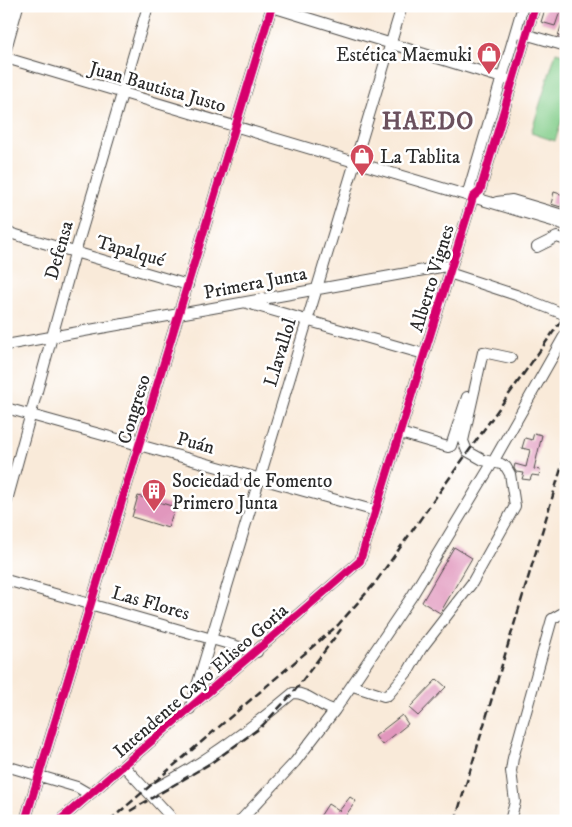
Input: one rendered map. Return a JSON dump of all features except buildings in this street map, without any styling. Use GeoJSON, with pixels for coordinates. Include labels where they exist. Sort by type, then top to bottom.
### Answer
{"type":"FeatureCollection","features":[{"type":"Feature","properties":{"kind":"street"},"geometry":{"type":"LineString","coordinates":[[6,49],[18,6]]}},
{"type":"Feature","properties":{"kind":"street","name":"Defensa"},"geometry":{"type":"LineString","coordinates":[[6,504],[75,253],[148,6]]}},
{"type":"Feature","properties":{"kind":"street","name":"Llavallol"},"geometry":{"type":"LineString","coordinates":[[190,709],[402,6]]}},
{"type":"Feature","properties":{"kind":"street","name":"Alberto Vignes"},"geometry":{"type":"LineString","coordinates":[[360,561],[473,197],[480,191],[512,81],[521,33],[523,6]]}},
{"type":"Feature","properties":{"kind":"street","name":"Alberto Vignes"},"geometry":{"type":"LineString","coordinates":[[473,197],[469,189],[501,78],[534,6]]}},
{"type":"Feature","properties":{"kind":"street"},"geometry":{"type":"LineString","coordinates":[[272,7],[512,81]]}},
{"type":"Feature","properties":{"kind":"street","name":"Congreso"},"geometry":{"type":"LineString","coordinates":[[25,821],[272,7]]}},
{"type":"Feature","properties":{"kind":"street"},"geometry":{"type":"LineString","coordinates":[[521,33],[566,46]]}},
{"type":"Feature","properties":{"kind":"street","name":"Juan Bautista Justo"},"geometry":{"type":"LineString","coordinates":[[6,58],[566,225]]}},
{"type":"Feature","properties":{"kind":"street","name":"Juan Bautista Justo"},"geometry":{"type":"LineString","coordinates":[[495,203],[512,200],[566,216]]}},
{"type":"Feature","properties":{"kind":"street","name":"Tapalqué"},"geometry":{"type":"LineString","coordinates":[[6,232],[188,285]]}},
{"type":"Feature","properties":{"kind":"street"},"geometry":{"type":"LineString","coordinates":[[537,247],[557,238],[566,240]]}},
{"type":"Feature","properties":{"kind":"street"},"geometry":{"type":"LineString","coordinates":[[450,269],[561,313],[566,302]]}},
{"type":"Feature","properties":{"kind":"street","name":"Primera Junta"},"geometry":{"type":"LineString","coordinates":[[6,345],[179,315],[317,288],[450,269]]}},
{"type":"Feature","properties":{"kind":"street"},"geometry":{"type":"LineString","coordinates":[[244,302],[424,354]]}},
{"type":"Feature","properties":{"kind":"street"},"geometry":{"type":"LineString","coordinates":[[240,821],[295,762],[353,686],[412,596],[493,462],[566,333]]}},
{"type":"Feature","properties":{"kind":"street"},"geometry":{"type":"LineString","coordinates":[[353,686],[384,696],[388,694],[409,670],[420,649],[472,583],[515,506],[510,474],[506,467],[483,460],[467,451],[463,441],[483,352],[511,358]]}},
{"type":"Feature","properties":{"kind":"street"},"geometry":{"type":"LineString","coordinates":[[400,433],[448,447],[451,446],[468,396]]}},
{"type":"Feature","properties":{"kind":"street","name":"Puán"},"geometry":{"type":"LineString","coordinates":[[6,408],[376,511]]}},
{"type":"Feature","properties":{"kind":"street","name":"Intendente Cayo Eliseo Goria"},"geometry":{"type":"LineString","coordinates":[[59,821],[88,794],[124,766],[257,652],[360,561]]}},
{"type":"Feature","properties":{"kind":"street","name":"Las Flores"},"geometry":{"type":"LineString","coordinates":[[6,580],[92,603],[257,652]]}},
{"type":"Feature","properties":{"kind":"street"},"geometry":{"type":"LineString","coordinates":[[510,821],[515,802],[512,771],[513,758],[552,619],[566,611]]}},
{"type":"Feature","properties":{"kind":"street"},"geometry":{"type":"LineString","coordinates":[[148,792],[172,780],[237,736],[294,693],[307,695],[329,709],[335,710]]}},
{"type":"Feature","properties":{"kind":"street"},"geometry":{"type":"LineString","coordinates":[[6,766],[77,787],[88,794]]}},
{"type":"Feature","properties":{"kind":"street"},"geometry":{"type":"LineString","coordinates":[[124,766],[170,816],[167,821]]}},
{"type":"Feature","properties":{"kind":"green space"},"geometry":{"type":"Polygon","coordinates":[[[526,6],[532,6],[476,189],[473,189],[526,6]]]}},
{"type":"Feature","properties":{"kind":"green space"},"geometry":{"type":"Polygon","coordinates":[[[556,52],[566,55],[566,108],[555,141],[531,133],[556,52]]]}},
{"type":"Feature","properties":{"kind":"railway"},"geometry":{"type":"LineString","coordinates":[[109,821],[338,625],[375,583],[566,314]]}},
{"type":"Feature","properties":{"kind":"railway"},"geometry":{"type":"LineString","coordinates":[[455,821],[566,452]]}},
{"type":"Feature","properties":{"kind":"railway"},"geometry":{"type":"LineString","coordinates":[[130,811],[211,763],[260,728],[293,693],[341,629]]}},
{"type":"Feature","properties":{"kind":"cycle path"},"geometry":{"type":"LineString","coordinates":[[25,821],[272,6]]}},
{"type":"Feature","properties":{"kind":"cycle path"},"geometry":{"type":"LineString","coordinates":[[59,821],[360,561],[473,197],[480,191],[535,6]]}},
{"type":"Feature","properties":{"kind":"place","name":"Estética Maemuki"},"geometry":{"type":"Point","coordinates":[489,75]}},
{"type":"Feature","properties":{"kind":"place","name":"La Tablita"},"geometry":{"type":"Point","coordinates":[362,177]}},
{"type":"Feature","properties":{"kind":"place","name":"Sociedad de Fomento Primero Junta"},"geometry":{"type":"Point","coordinates":[154,512]}},
{"type":"Feature","properties":{"kind":"district","name":"HAEDO"},"geometry":{"type":"Point","coordinates":[428,121]}}]}
